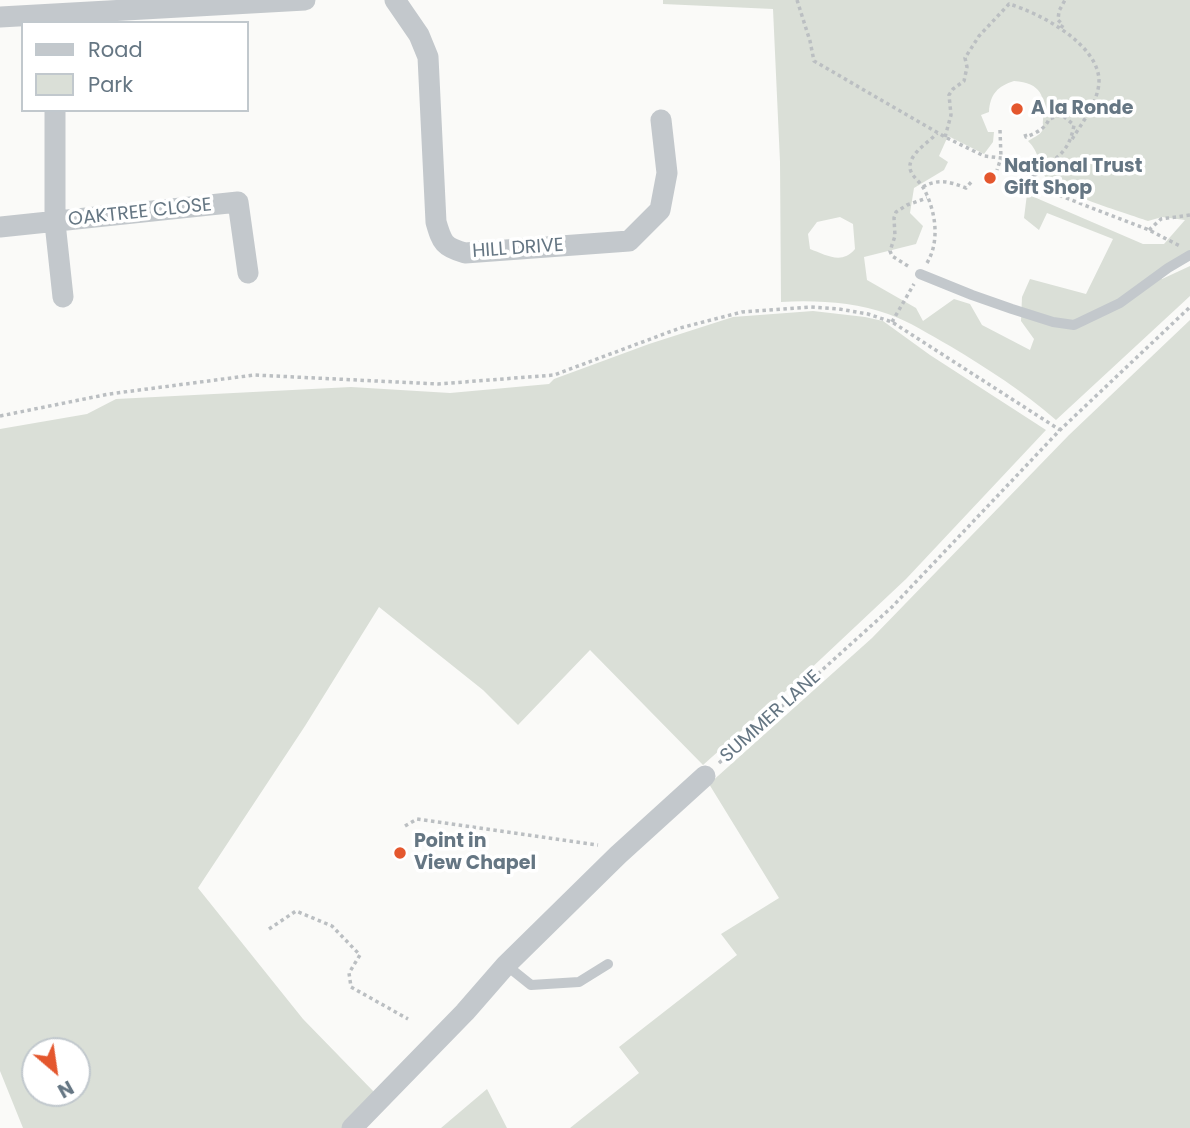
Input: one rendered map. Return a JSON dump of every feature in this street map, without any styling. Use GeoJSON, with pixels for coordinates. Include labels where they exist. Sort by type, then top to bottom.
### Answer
{"type":"FeatureCollection","features":[{"type":"Feature","properties":{"kind":"street"},"geometry":{"type":"LineString","coordinates":[[0,17],[55,18],[305,0]]}},
{"type":"Feature","properties":{"kind":"street","name":"HILL DRIVE"},"geometry":{"type":"LineString","coordinates":[[395,0],[419,35],[428,57],[436,222],[442,241],[451,249],[465,253],[629,241],[660,210],[667,173],[661,120]]}},
{"type":"Feature","properties":{"kind":"street"},"geometry":{"type":"LineString","coordinates":[[55,112],[55,223],[63,297]]}},
{"type":"Feature","properties":{"kind":"street","name":"OAKTREE CLOSE"},"geometry":{"type":"LineString","coordinates":[[55,223],[237,202],[248,272]]}},
{"type":"Feature","properties":{"kind":"street"},"geometry":{"type":"LineString","coordinates":[[0,227],[55,223]]}},
{"type":"Feature","properties":{"kind":"street","name":"SUMMER LANE"},"geometry":{"type":"LineString","coordinates":[[352,1128],[465,1012],[506,965],[618,855],[705,776]]}},
{"type":"Feature","properties":{"kind":"lane"},"geometry":{"type":"LineString","coordinates":[[921,272],[1002,306],[1053,322],[1074,325],[1120,303],[1190,253]]}},
{"type":"Feature","properties":{"kind":"lane"},"geometry":{"type":"LineString","coordinates":[[506,965],[531,985],[579,982],[608,964]]}},
{"type":"Feature","properties":{"kind":"path"},"geometry":{"type":"LineString","coordinates":[[797,0],[814,61],[937,133],[984,156],[1001,158],[1033,177],[1048,191],[1149,230],[1190,253]]}},
{"type":"Feature","properties":{"kind":"path"},"geometry":{"type":"LineString","coordinates":[[1061,28],[1063,25],[1058,20],[1059,10],[1065,0]]}},
{"type":"Feature","properties":{"kind":"path"},"geometry":{"type":"LineString","coordinates":[[945,137],[951,114],[950,95],[953,89],[964,81],[967,67],[965,58],[979,36],[1009,4],[1024,9],[1061,28],[1093,56],[1099,81],[1095,100],[1071,141],[1060,155],[1033,177]]}},
{"type":"Feature","properties":{"kind":"path"},"geometry":{"type":"LineString","coordinates":[[1026,134],[1026,137],[1036,132],[1047,124],[1049,118],[1062,115],[1073,125],[1071,141]]}},
{"type":"Feature","properties":{"kind":"path"},"geometry":{"type":"LineString","coordinates":[[997,170],[1001,158],[1000,130]]}},
{"type":"Feature","properties":{"kind":"path"},"geometry":{"type":"LineString","coordinates":[[892,322],[932,254],[935,240],[933,212],[923,187],[910,172],[910,163],[916,153],[937,133]]}},
{"type":"Feature","properties":{"kind":"path"},"geometry":{"type":"LineString","coordinates":[[923,187],[929,183],[949,181],[966,188],[973,180]]}},
{"type":"Feature","properties":{"kind":"path"},"geometry":{"type":"LineString","coordinates":[[921,272],[892,256],[890,251],[895,236],[896,212],[928,198]]}},
{"type":"Feature","properties":{"kind":"path"},"geometry":{"type":"LineString","coordinates":[[1149,230],[1161,219],[1190,215]]}},
{"type":"Feature","properties":{"kind":"path"},"geometry":{"type":"LineString","coordinates":[[0,416],[109,394],[254,375],[438,384],[554,375],[680,328],[742,312],[811,307],[868,314],[892,322],[1060,430]]}},
{"type":"Feature","properties":{"kind":"path","name":"SUMMER LANE"},"geometry":{"type":"LineString","coordinates":[[705,776],[892,607],[1060,430],[1190,307]]}},
{"type":"Feature","properties":{"kind":"path"},"geometry":{"type":"LineString","coordinates":[[405,826],[417,819],[608,846],[618,855]]}},
{"type":"Feature","properties":{"kind":"path"},"geometry":{"type":"LineString","coordinates":[[269,929],[296,911],[332,926],[360,955],[349,973],[351,988],[408,1018]]}},
{"type":"Feature","properties":{"kind":"green space"},"geometry":{"type":"Polygon","coordinates":[[[663,0],[1190,0],[1190,258],[1157,272],[1162,279],[1190,266],[1190,296],[1056,420],[992,372],[896,317],[849,304],[781,302],[780,162],[773,9],[663,4],[663,0]],[[1014,81],[1003,85],[996,92],[989,112],[981,115],[988,132],[994,132],[993,142],[984,154],[948,136],[939,156],[948,162],[944,170],[914,188],[910,213],[923,226],[916,244],[864,257],[867,280],[916,308],[923,321],[954,299],[970,304],[982,325],[1030,350],[1034,339],[1021,321],[1022,297],[1030,279],[1086,294],[1113,239],[1047,213],[1039,230],[1024,218],[1027,194],[1143,244],[1164,244],[1185,220],[1162,217],[1148,221],[1075,195],[1050,182],[1028,141],[1043,129],[1044,104],[1040,92],[1023,82],[1014,81]],[[840,217],[817,222],[808,234],[810,249],[839,258],[855,249],[853,224],[840,217]]]}},
{"type":"Feature","properties":{"kind":"green space"},"geometry":{"type":"Polygon","coordinates":[[[813,311],[865,317],[883,321],[930,355],[1046,430],[906,579],[703,765],[590,650],[518,725],[483,690],[379,607],[305,726],[198,888],[303,1019],[374,1092],[342,1128],[23,1128],[0,1071],[0,429],[87,414],[116,399],[351,387],[450,393],[549,384],[554,379],[733,317],[813,311]]]}},
{"type":"Feature","properties":{"kind":"green space"},"geometry":{"type":"Polygon","coordinates":[[[1190,320],[1190,1128],[570,1128],[639,1073],[619,1047],[737,955],[721,934],[779,898],[709,784],[872,638],[1069,435],[1190,320]]]}},
{"type":"Feature","properties":{"kind":"green space"},"geometry":{"type":"Polygon","coordinates":[[[487,1089],[507,1128],[441,1128],[487,1089]]]}},
{"type":"Feature","properties":{"kind":"place","name":"A la Ronde"},"geometry":{"type":"Point","coordinates":[1017,109]}},
{"type":"Feature","properties":{"kind":"place","name":"National Trust Gift Shop"},"geometry":{"type":"Point","coordinates":[990,178]}},
{"type":"Feature","properties":{"kind":"place","name":"Point in View Chapel"},"geometry":{"type":"Point","coordinates":[400,853]}}]}
